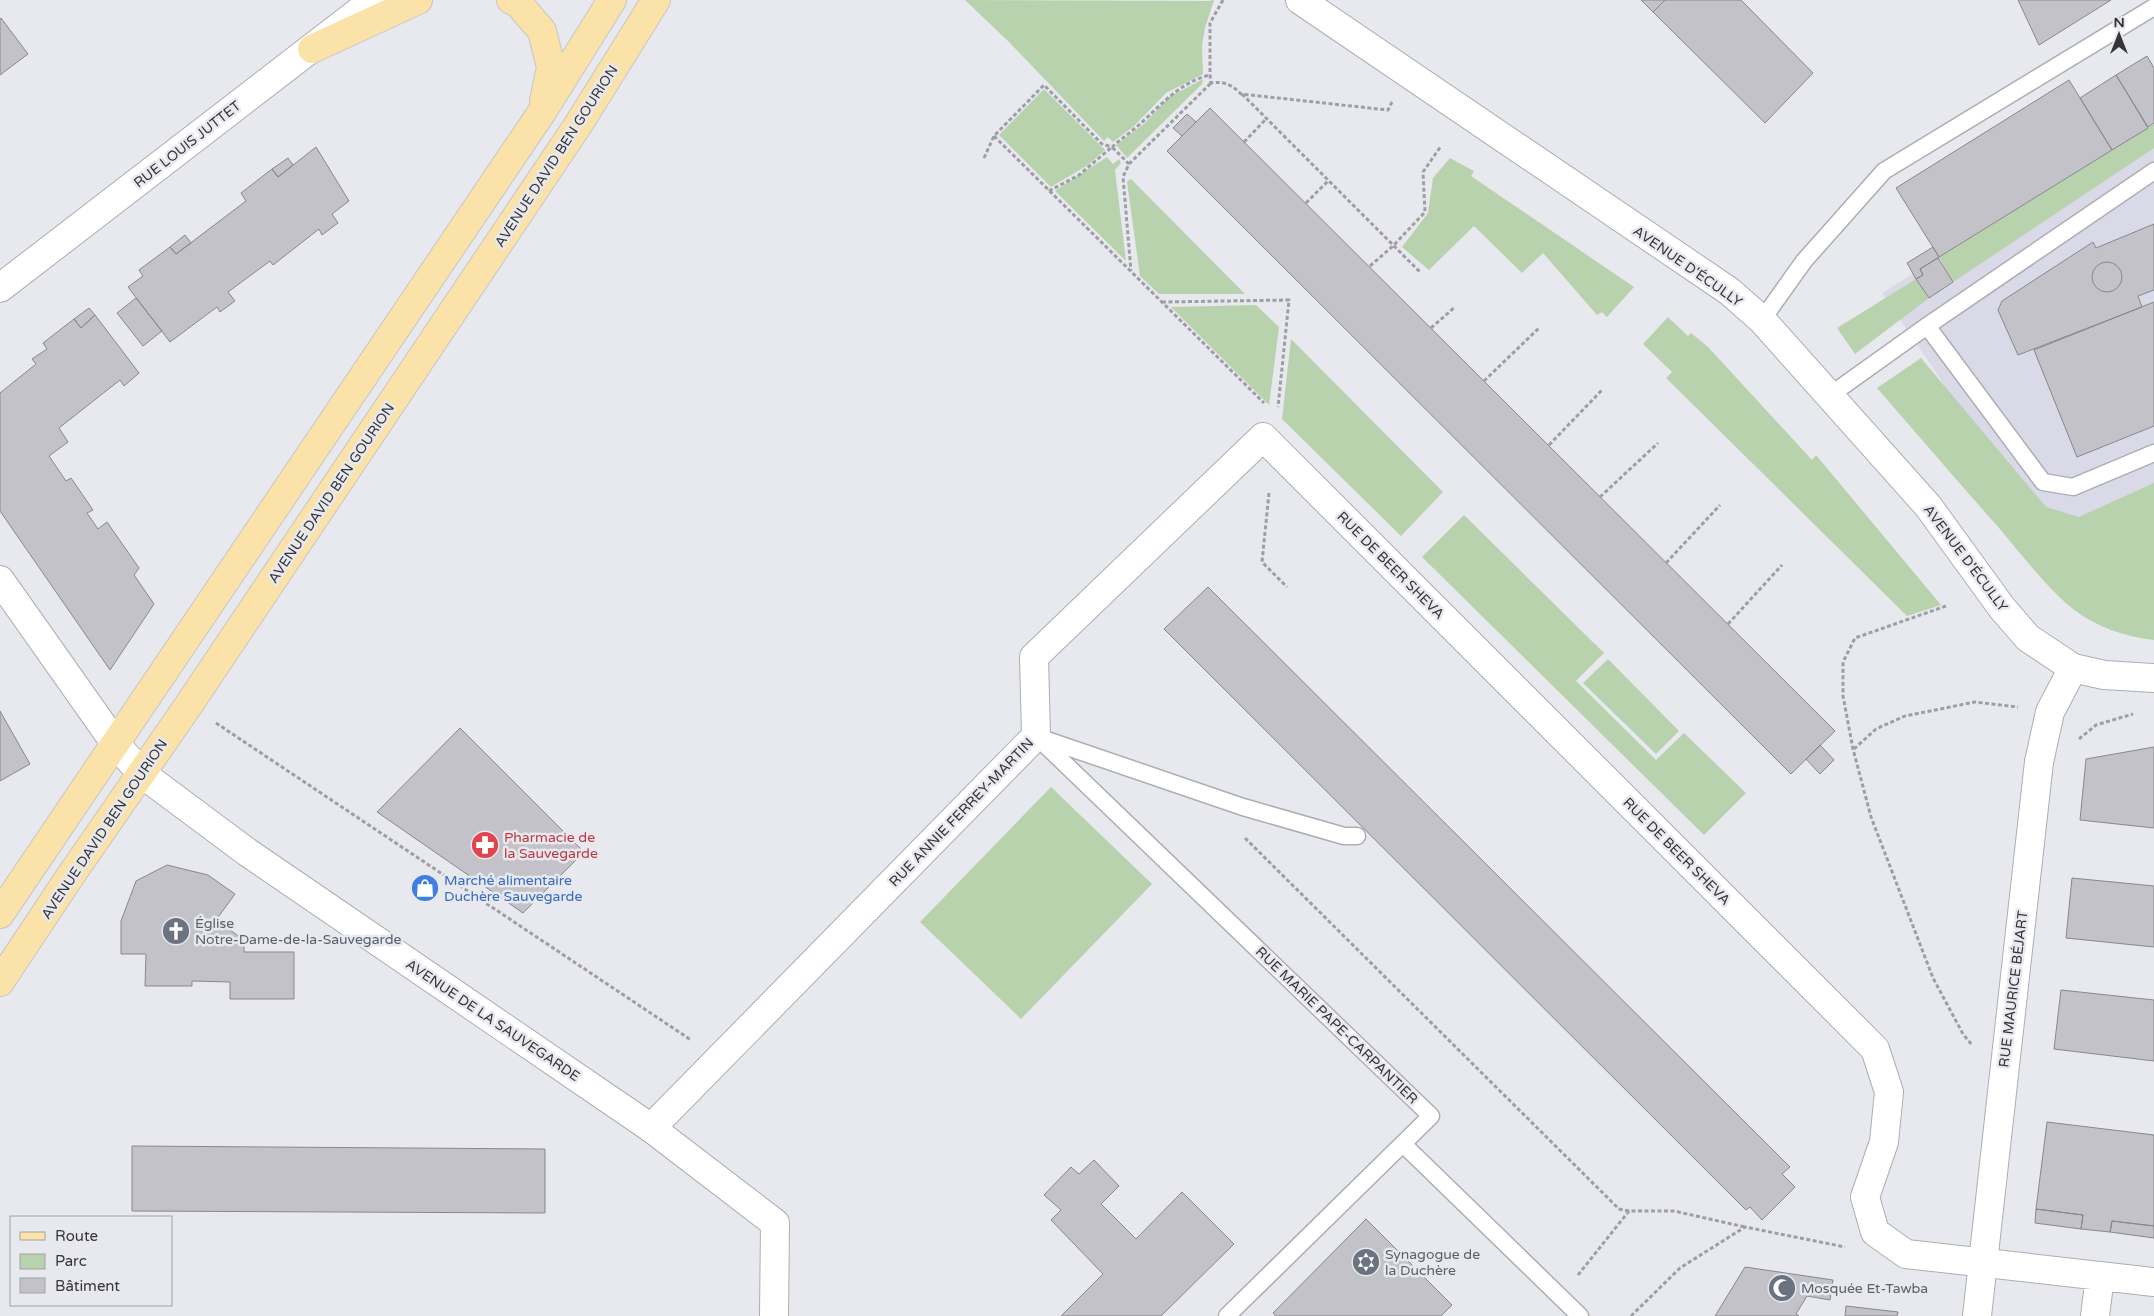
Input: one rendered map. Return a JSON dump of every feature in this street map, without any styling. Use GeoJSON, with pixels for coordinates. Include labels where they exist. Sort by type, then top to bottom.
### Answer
{"type":"FeatureCollection","features":[{"type":"Feature","properties":{"kind":"main road"},"geometry":{"type":"LineString","coordinates":[[312,49],[418,0]]}},
{"type":"Feature","properties":{"kind":"main road"},"geometry":{"type":"LineString","coordinates":[[511,0],[518,3],[542,31],[551,67],[542,112]]}},
{"type":"Feature","properties":{"kind":"main road"},"geometry":{"type":"LineString","coordinates":[[0,914],[542,112],[612,0]]}},
{"type":"Feature","properties":{"kind":"main road","name":"AVENUE DAVID BEN GOURION"},"geometry":{"type":"LineString","coordinates":[[0,982],[188,706],[578,125],[656,0]]}},
{"type":"Feature","properties":{"kind":"street","name":"RUE LOUIS JUTTET"},"geometry":{"type":"LineString","coordinates":[[0,288],[374,0]]}},
{"type":"Feature","properties":{"kind":"street","name":"AVENUE D'ÉCULLY"},"geometry":{"type":"LineString","coordinates":[[1300,0],[1729,291],[1762,320],[1928,506],[2002,608],[2028,638],[2073,668]]}},
{"type":"Feature","properties":{"kind":"street","name":"RUE ANNIE FERREY-MARTIN"},"geometry":{"type":"LineString","coordinates":[[651,1128],[1036,736],[1034,657],[1263,437]]}},
{"type":"Feature","properties":{"kind":"street","name":"RUE DE BEER SHEVA"},"geometry":{"type":"LineString","coordinates":[[1263,437],[1875,1049],[1889,1092],[1884,1142],[1865,1197],[1875,1232]]}},
{"type":"Feature","properties":{"kind":"street","name":"AVENUE DE LA SAUVEGARDE"},"geometry":{"type":"LineString","coordinates":[[0,580],[115,743],[141,773],[247,852],[651,1128],[775,1223],[774,1316]]}},
{"type":"Feature","properties":{"kind":"street"},"geometry":{"type":"LineString","coordinates":[[2073,668],[2104,675],[2154,678]]}},
{"type":"Feature","properties":{"kind":"street","name":"RUE MAURICE BÉJART"},"geometry":{"type":"LineString","coordinates":[[1977,1316],[2039,762],[2050,712],[2073,668]]}},
{"type":"Feature","properties":{"kind":"street"},"geometry":{"type":"LineString","coordinates":[[1875,1232],[1906,1254],[2154,1282]]}},
{"type":"Feature","properties":{"kind":"street"},"geometry":{"type":"LineString","coordinates":[[2095,1316],[2100,1276]]}},
{"type":"Feature","properties":{"kind":"lane"},"geometry":{"type":"LineString","coordinates":[[1762,320],[1804,261],[1884,171],[2154,7]]}},
{"type":"Feature","properties":{"kind":"lane"},"geometry":{"type":"LineString","coordinates":[[1829,396],[1927,326],[2154,171]]}},
{"type":"Feature","properties":{"kind":"lane"},"geometry":{"type":"LineString","coordinates":[[1927,326],[2043,482],[2073,487],[2154,453]]}},
{"type":"Feature","properties":{"kind":"lane"},"geometry":{"type":"LineString","coordinates":[[1036,736],[1243,807],[1344,836],[1356,836]]}},
{"type":"Feature","properties":{"kind":"lane","name":"RUE MARIE PAPE-CARPANTIER"},"geometry":{"type":"LineString","coordinates":[[1036,736],[1431,1116],[1227,1316]]}},
{"type":"Feature","properties":{"kind":"lane"},"geometry":{"type":"LineString","coordinates":[[1403,1144],[1580,1316]]}},
{"type":"Feature","properties":{"kind":"path"},"geometry":{"type":"LineString","coordinates":[[1211,83],[1210,23],[1223,0]]}},
{"type":"Feature","properties":{"kind":"path"},"geometry":{"type":"LineString","coordinates":[[1049,191],[1083,172],[1141,123],[1168,96],[1200,77],[1210,75]]}},
{"type":"Feature","properties":{"kind":"path"},"geometry":{"type":"LineString","coordinates":[[1132,272],[1123,177],[1129,164],[1211,83],[1221,82],[1233,86],[1421,273]]}},
{"type":"Feature","properties":{"kind":"path"},"geometry":{"type":"LineString","coordinates":[[984,158],[994,136],[1044,85],[1102,144],[1112,147],[1129,164]]}},
{"type":"Feature","properties":{"kind":"path"},"geometry":{"type":"LineString","coordinates":[[1241,94],[1388,110]]}},
{"type":"Feature","properties":{"kind":"path"},"geometry":{"type":"LineString","coordinates":[[1244,142],[1266,119]]}},
{"type":"Feature","properties":{"kind":"path"},"geometry":{"type":"LineString","coordinates":[[994,136],[1270,409]]}},
{"type":"Feature","properties":{"kind":"path"},"geometry":{"type":"LineString","coordinates":[[1370,266],[1393,246],[1425,212],[1423,172],[1441,146]]}},
{"type":"Feature","properties":{"kind":"path"},"geometry":{"type":"LineString","coordinates":[[1306,203],[1328,181]]}},
{"type":"Feature","properties":{"kind":"path"},"geometry":{"type":"LineString","coordinates":[[1431,328],[1455,307]]}},
{"type":"Feature","properties":{"kind":"path"},"geometry":{"type":"LineString","coordinates":[[1484,381],[1540,327]]}},
{"type":"Feature","properties":{"kind":"path"},"geometry":{"type":"LineString","coordinates":[[1549,445],[1603,389]]}},
{"type":"Feature","properties":{"kind":"path"},"geometry":{"type":"LineString","coordinates":[[1600,497],[1658,444]]}},
{"type":"Feature","properties":{"kind":"path"},"geometry":{"type":"LineString","coordinates":[[1666,562],[1720,505]]}},
{"type":"Feature","properties":{"kind":"path"},"geometry":{"type":"LineString","coordinates":[[1728,624],[1782,565]]}},
{"type":"Feature","properties":{"kind":"path"},"geometry":{"type":"LineString","coordinates":[[1946,606],[1855,638],[1843,662],[1843,696],[1853,749],[1871,817],[1933,978],[1963,1034],[1972,1045]]}},
{"type":"Feature","properties":{"kind":"path"},"geometry":{"type":"LineString","coordinates":[[1853,749],[1876,729],[1905,716],[1975,702],[2050,712]]}},
{"type":"Feature","properties":{"kind":"path"},"geometry":{"type":"LineString","coordinates":[[216,722],[692,1041]]}},
{"type":"Feature","properties":{"kind":"path"},"geometry":{"type":"LineString","coordinates":[[1243,807],[1243,837],[1619,1209],[1629,1211],[1674,1211],[1853,1248],[1875,1232]]}},
{"type":"Feature","properties":{"kind":"path"},"geometry":{"type":"LineString","coordinates":[[1560,1297],[1629,1211]]}},
{"type":"Feature","properties":{"kind":"path"},"geometry":{"type":"LineString","coordinates":[[1631,1316],[1680,1268],[1744,1227]]}},
{"type":"Feature","properties":{"kind":"shaded area"},"geometry":{"type":"Polygon","coordinates":[[[2154,124],[2154,625],[2081,615],[2032,537],[1938,375],[1882,293],[2154,124]]]}},
{"type":"Feature","properties":{"kind":"green space"},"geometry":{"type":"Polygon","coordinates":[[[965,0],[1214,0],[1202,45],[1203,74],[1166,93],[1134,126],[1113,142],[1108,137],[1104,141],[1009,42],[965,0]]]}},
{"type":"Feature","properties":{"kind":"green space"},"geometry":{"type":"Polygon","coordinates":[[[1203,79],[1202,84],[1127,158],[1116,145],[1145,123],[1169,97],[1203,79]]]}},
{"type":"Feature","properties":{"kind":"green space"},"geometry":{"type":"Polygon","coordinates":[[[1044,89],[1105,150],[1088,165],[1051,187],[999,135],[1044,89]]]}},
{"type":"Feature","properties":{"kind":"green space"},"geometry":{"type":"Polygon","coordinates":[[[2154,124],[2154,148],[1953,282],[1939,257],[2154,124]]]}},
{"type":"Feature","properties":{"kind":"green space"},"geometry":{"type":"Polygon","coordinates":[[[1107,157],[1113,164],[1119,159],[1121,163],[1115,170],[1126,261],[1055,191],[1107,157]]]}},
{"type":"Feature","properties":{"kind":"green space"},"geometry":{"type":"Polygon","coordinates":[[[1450,158],[1474,171],[1471,176],[1634,287],[1607,317],[1602,312],[1597,315],[1543,253],[1522,273],[1474,226],[1429,270],[1402,247],[1428,213],[1433,178],[1450,158]]]}},
{"type":"Feature","properties":{"kind":"green space"},"geometry":{"type":"Polygon","coordinates":[[[1130,179],[1245,294],[1159,294],[1140,276],[1127,182],[1130,179]]]}},
{"type":"Feature","properties":{"kind":"green space"},"geometry":{"type":"Polygon","coordinates":[[[1916,279],[1929,298],[1855,354],[1837,328],[1916,279]]]}},
{"type":"Feature","properties":{"kind":"green space"},"geometry":{"type":"Polygon","coordinates":[[[1256,305],[1279,327],[1269,405],[1171,307],[1256,305]]]}},
{"type":"Feature","properties":{"kind":"green space"},"geometry":{"type":"Polygon","coordinates":[[[1668,317],[1688,336],[1691,333],[1708,347],[1812,460],[1816,455],[1941,605],[1907,616],[1666,378],[1672,372],[1643,344],[1668,317]]]}},
{"type":"Feature","properties":{"kind":"green space"},"geometry":{"type":"Polygon","coordinates":[[[1291,339],[1443,492],[1401,536],[1282,419],[1291,339]]]}},
{"type":"Feature","properties":{"kind":"green space"},"geometry":{"type":"Polygon","coordinates":[[[1921,358],[2046,507],[2079,517],[2154,483],[2154,640],[2122,634],[2101,626],[2063,601],[1877,388],[1921,358]]]}},
{"type":"Feature","properties":{"kind":"green space"},"geometry":{"type":"Polygon","coordinates":[[[1464,515],[1604,653],[1576,681],[1656,760],[1684,733],[1746,793],[1704,835],[1422,557],[1464,515]]]}},
{"type":"Feature","properties":{"kind":"green space"},"geometry":{"type":"Polygon","coordinates":[[[1608,659],[1679,731],[1656,754],[1583,683],[1608,659]]]}},
{"type":"Feature","properties":{"kind":"green space"},"geometry":{"type":"Polygon","coordinates":[[[1051,787],[1152,884],[1021,1019],[920,922],[1051,787]]]}},
{"type":"Feature","properties":{"kind":"building"},"geometry":{"type":"Polygon","coordinates":[[[1641,0],[1665,0],[1653,12],[1641,0]]]}},
{"type":"Feature","properties":{"kind":"building"},"geometry":{"type":"Polygon","coordinates":[[[1665,0],[1741,0],[1813,73],[1765,123],[1653,12],[1665,0]]]}},
{"type":"Feature","properties":{"kind":"building"},"geometry":{"type":"Polygon","coordinates":[[[2018,0],[2111,0],[2039,45],[2018,0]]]}},
{"type":"Feature","properties":{"kind":"building"},"geometry":{"type":"Polygon","coordinates":[[[0,19],[28,54],[0,75],[0,19]]]}},
{"type":"Feature","properties":{"kind":"building"},"geometry":{"type":"Polygon","coordinates":[[[2147,56],[2154,68],[2154,123],[2148,127],[2116,75],[2147,56]]]}},
{"type":"Feature","properties":{"kind":"building"},"geometry":{"type":"Polygon","coordinates":[[[2116,75],[2148,128],[2112,150],[2080,98],[2116,75]]]}},
{"type":"Feature","properties":{"kind":"building"},"geometry":{"type":"Polygon","coordinates":[[[2069,80],[2112,150],[1939,257],[1896,188],[2069,80]]]}},
{"type":"Feature","properties":{"kind":"building"},"geometry":{"type":"Polygon","coordinates":[[[1210,108],[1835,731],[1791,774],[1167,151],[1210,108]]]}},
{"type":"Feature","properties":{"kind":"building"},"geometry":{"type":"Polygon","coordinates":[[[1187,114],[1196,122],[1182,136],[1173,128],[1187,114]]]}},
{"type":"Feature","properties":{"kind":"building"},"geometry":{"type":"Polygon","coordinates":[[[316,147],[349,201],[332,214],[338,223],[322,235],[319,229],[273,265],[270,261],[228,292],[235,301],[220,312],[217,307],[170,342],[128,287],[143,276],[139,270],[170,247],[176,254],[246,201],[241,193],[272,169],[278,177],[316,147]]]}},
{"type":"Feature","properties":{"kind":"building"},"geometry":{"type":"Polygon","coordinates":[[[288,158],[293,165],[278,177],[272,169],[288,158]]]}},
{"type":"Feature","properties":{"kind":"building"},"geometry":{"type":"Polygon","coordinates":[[[2154,224],[2154,290],[2138,296],[2142,307],[2018,355],[1998,310],[2002,301],[2093,242],[2096,248],[2154,224]]]}},
{"type":"Feature","properties":{"kind":"building"},"geometry":{"type":"Polygon","coordinates":[[[185,235],[191,243],[176,254],[170,247],[185,235]]]}},
{"type":"Feature","properties":{"kind":"building"},"geometry":{"type":"Polygon","coordinates":[[[1933,247],[1939,257],[1920,269],[1923,275],[1916,279],[1907,263],[1933,247]]]}},
{"type":"Feature","properties":{"kind":"building"},"geometry":{"type":"Polygon","coordinates":[[[1938,258],[1953,282],[1929,298],[1916,279],[1923,275],[1920,269],[1938,258]]]}},
{"type":"Feature","properties":{"kind":"building"},"geometry":{"type":"Polygon","coordinates":[[[2107,262],[2118,266],[2122,277],[2118,288],[2107,292],[2096,288],[2092,277],[2096,266],[2107,262]]]}},
{"type":"Feature","properties":{"kind":"building"},"geometry":{"type":"Polygon","coordinates":[[[136,298],[162,331],[143,346],[117,313],[136,298]]]}},
{"type":"Feature","properties":{"kind":"building"},"geometry":{"type":"Polygon","coordinates":[[[2154,302],[2154,426],[2077,457],[2034,350],[2154,302]]]}},
{"type":"Feature","properties":{"kind":"building"},"geometry":{"type":"Polygon","coordinates":[[[89,308],[95,315],[81,328],[74,319],[89,308]]]}},
{"type":"Feature","properties":{"kind":"building"},"geometry":{"type":"Polygon","coordinates":[[[95,315],[139,373],[124,386],[120,380],[59,428],[68,442],[49,456],[66,481],[71,478],[93,510],[87,513],[98,529],[107,522],[139,568],[134,575],[154,604],[110,670],[0,511],[0,393],[36,364],[32,359],[47,349],[43,343],[74,319],[81,328],[95,315]]]}},
{"type":"Feature","properties":{"kind":"building"},"geometry":{"type":"Polygon","coordinates":[[[1208,587],[1790,1167],[1782,1174],[1795,1187],[1762,1220],[1750,1207],[1746,1210],[1164,629],[1208,587]]]}},
{"type":"Feature","properties":{"kind":"building"},"geometry":{"type":"Polygon","coordinates":[[[0,711],[30,764],[0,781],[0,711]]]}},
{"type":"Feature","properties":{"kind":"building"},"geometry":{"type":"Polygon","coordinates":[[[460,728],[584,852],[523,913],[377,812],[460,728]]]}},
{"type":"Feature","properties":{"kind":"building"},"geometry":{"type":"Polygon","coordinates":[[[1820,745],[1834,760],[1820,774],[1806,759],[1820,745]]]}},
{"type":"Feature","properties":{"kind":"building"},"geometry":{"type":"Polygon","coordinates":[[[2154,747],[2154,828],[2080,820],[2086,759],[2154,747]]]}},
{"type":"Feature","properties":{"kind":"building","name":"Église Notre-Dame-de-la-Sauvegarde"},"geometry":{"type":"Polygon","coordinates":[[[167,865],[208,875],[235,894],[216,920],[244,940],[244,952],[294,952],[294,999],[230,999],[230,982],[192,981],[192,986],[145,986],[146,954],[121,954],[121,921],[136,881],[167,865]]]}},
{"type":"Feature","properties":{"kind":"building"},"geometry":{"type":"Polygon","coordinates":[[[2072,878],[2154,886],[2154,947],[2066,938],[2072,878]]]}},
{"type":"Feature","properties":{"kind":"building"},"geometry":{"type":"Polygon","coordinates":[[[2061,990],[2154,1000],[2154,1061],[2054,1049],[2061,990]]]}},
{"type":"Feature","properties":{"kind":"building"},"geometry":{"type":"Polygon","coordinates":[[[2047,1122],[2154,1135],[2154,1226],[2112,1221],[2110,1232],[2081,1229],[2083,1215],[2036,1209],[2047,1122]]]}},
{"type":"Feature","properties":{"kind":"building"},"geometry":{"type":"Polygon","coordinates":[[[132,1146],[545,1149],[545,1213],[132,1211],[132,1146]]]}},
{"type":"Feature","properties":{"kind":"building"},"geometry":{"type":"Polygon","coordinates":[[[1094,1160],[1119,1186],[1101,1204],[1136,1239],[1182,1192],[1234,1244],[1161,1316],[1061,1316],[1103,1274],[1051,1220],[1061,1210],[1044,1195],[1071,1167],[1079,1174],[1094,1160]]]}},
{"type":"Feature","properties":{"kind":"building"},"geometry":{"type":"Polygon","coordinates":[[[2036,1209],[2083,1215],[2081,1229],[2035,1223],[2036,1209]]]}},
{"type":"Feature","properties":{"kind":"building","name":"Synagogue de la Duchère"},"geometry":{"type":"Polygon","coordinates":[[[1366,1219],[1452,1305],[1441,1316],[1276,1316],[1273,1313],[1366,1219]]]}},
{"type":"Feature","properties":{"kind":"building"},"geometry":{"type":"Polygon","coordinates":[[[2112,1221],[2154,1226],[2154,1238],[2110,1232],[2112,1221]]]}},
{"type":"Feature","properties":{"kind":"building","name":"Mosquée Et-Tawba"},"geometry":{"type":"Polygon","coordinates":[[[1745,1267],[1833,1280],[1830,1300],[1807,1296],[1796,1314],[1799,1316],[1715,1316],[1745,1267]]]}},
{"type":"Feature","properties":{"kind":"building"},"geometry":{"type":"Polygon","coordinates":[[[1846,1306],[1898,1312],[1897,1316],[1845,1316],[1846,1306]]]}},
{"type":"Feature","properties":{"kind":"place","name":"Pharmacie de la Sauvegarde"},"geometry":{"type":"Point","coordinates":[485,845]}},
{"type":"Feature","properties":{"kind":"place","name":"Marché alimentaire Duchère Sauvegarde"},"geometry":{"type":"Point","coordinates":[425,888]}},
{"type":"Feature","properties":{"kind":"place","name":"Église Notre-Dame-de-la-Sauvegarde"},"geometry":{"type":"Point","coordinates":[176,931]}},
{"type":"Feature","properties":{"kind":"place","name":"Synagogue de la Duchère"},"geometry":{"type":"Point","coordinates":[1366,1262]}},
{"type":"Feature","properties":{"kind":"place","name":"Mosquée Et-Tawba"},"geometry":{"type":"Point","coordinates":[1782,1288]}}]}
